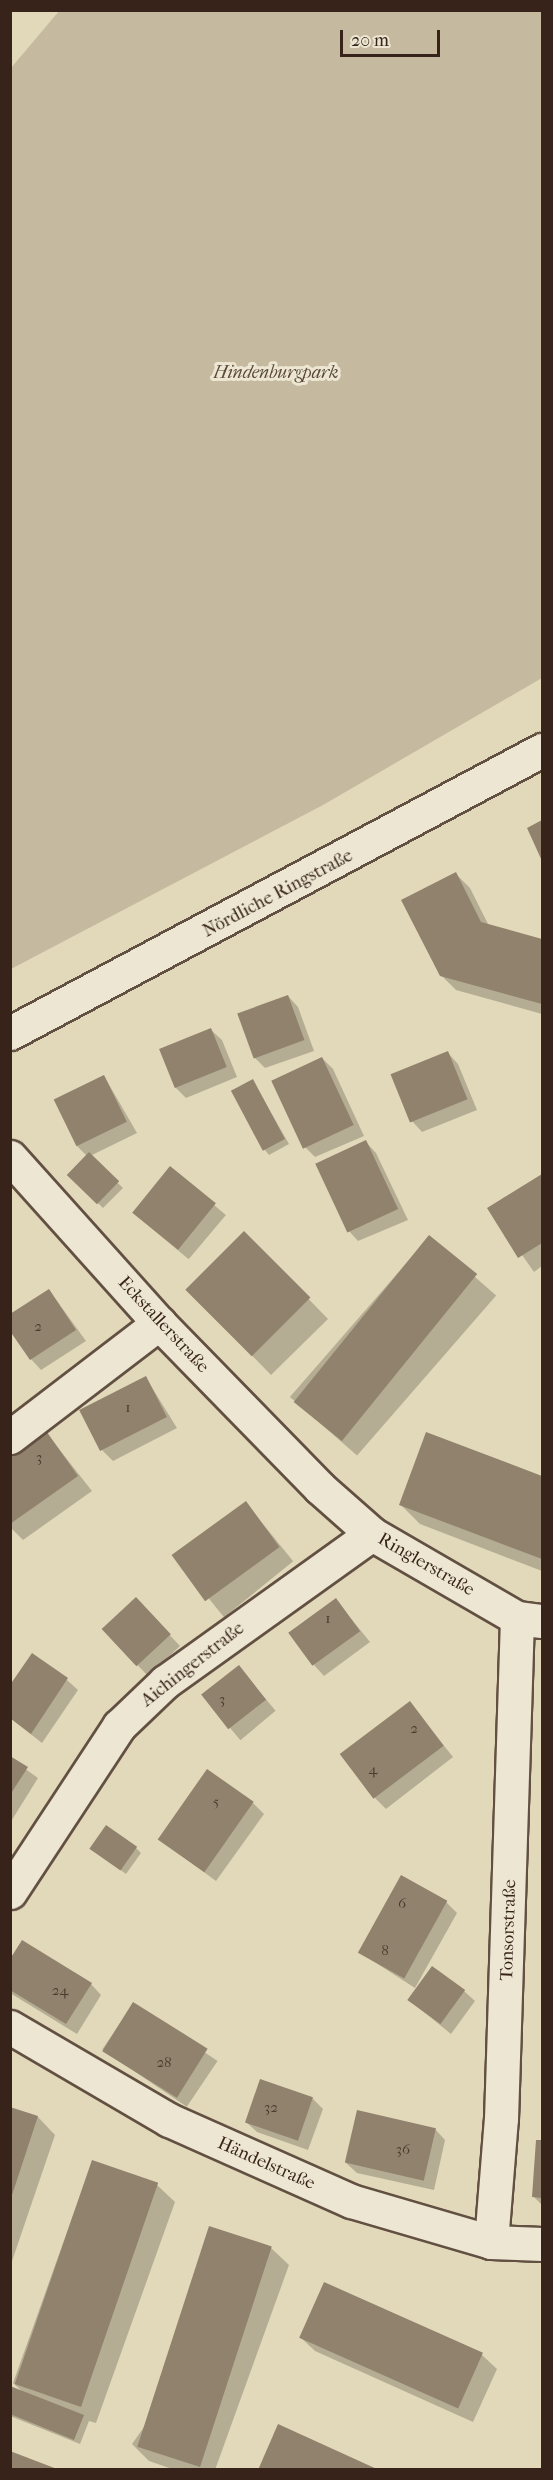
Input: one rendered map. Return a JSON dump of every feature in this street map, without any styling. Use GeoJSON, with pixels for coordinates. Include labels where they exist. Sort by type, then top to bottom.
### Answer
{"type":"FeatureCollection","features":[{"type":"Feature","properties":{"kind":"street","name":"Nördliche Ringstraße"},"geometry":{"type":"LineString","coordinates":[[10,1033],[543,750]]}},
{"type":"Feature","properties":{"kind":"street","name":"Eckstallerstraße"},"geometry":{"type":"LineString","coordinates":[[10,1157],[159,1323],[320,1488]]}},
{"type":"Feature","properties":{"kind":"street"},"geometry":{"type":"LineString","coordinates":[[10,1437],[159,1323]]}},
{"type":"Feature","properties":{"kind":"street","name":"Ringlerstraße"},"geometry":{"type":"LineString","coordinates":[[320,1488],[372,1534],[530,1619]]}},
{"type":"Feature","properties":{"kind":"street","name":"Aichingerstraße"},"geometry":{"type":"LineString","coordinates":[[10,1892],[119,1726],[165,1683],[372,1534]]}},
{"type":"Feature","properties":{"kind":"street","name":"Tonsorstraße"},"geometry":{"type":"LineString","coordinates":[[491,2242],[530,1619]]}},
{"type":"Feature","properties":{"kind":"street","name":"Händelstraße"},"geometry":{"type":"LineString","coordinates":[[10,2027],[170,2120],[274,2170],[351,2201],[491,2242],[543,2244]]}},
{"type":"Feature","properties":{"kind":"green space","name":"Hindenburgpark"},"geometry":{"type":"Polygon","coordinates":[[[59,11],[542,11],[542,678],[323,805],[11,969],[11,68],[59,11]]]}},
{"type":"Feature","properties":{"kind":"building"},"geometry":{"type":"Polygon","coordinates":[[[542,820],[542,861],[527,828],[542,820]]]}},
{"type":"Feature","properties":{"kind":"building"},"geometry":{"type":"Polygon","coordinates":[[[456,872],[481,922],[542,939],[542,1004],[440,976],[401,900],[456,872]]]}},
{"type":"Feature","properties":{"kind":"building"},"geometry":{"type":"Polygon","coordinates":[[[288,995],[304,1040],[254,1059],[237,1013],[288,995]]]}},
{"type":"Feature","properties":{"kind":"building"},"geometry":{"type":"Polygon","coordinates":[[[211,1028],[227,1067],[175,1088],[159,1049],[211,1028]]]}},
{"type":"Feature","properties":{"kind":"building"},"geometry":{"type":"Polygon","coordinates":[[[448,1051],[467,1099],[410,1122],[391,1074],[448,1051]]]}},
{"type":"Feature","properties":{"kind":"building"},"geometry":{"type":"Polygon","coordinates":[[[322,1057],[354,1125],[303,1149],[271,1081],[322,1057]]]}},
{"type":"Feature","properties":{"kind":"building"},"geometry":{"type":"Polygon","coordinates":[[[104,1075],[127,1122],[76,1146],[54,1100],[104,1075]]]}},
{"type":"Feature","properties":{"kind":"building"},"geometry":{"type":"Polygon","coordinates":[[[253,1079],[285,1139],[263,1151],[231,1091],[253,1079]]]}},
{"type":"Feature","properties":{"kind":"building"},"geometry":{"type":"Polygon","coordinates":[[[366,1140],[398,1209],[347,1233],[315,1164],[366,1140]]]}},
{"type":"Feature","properties":{"kind":"building"},"geometry":{"type":"Polygon","coordinates":[[[89,1152],[119,1181],[97,1204],[67,1175],[89,1152]]]}},
{"type":"Feature","properties":{"kind":"building"},"geometry":{"type":"Polygon","coordinates":[[[170,1166],[216,1203],[178,1250],[132,1213],[170,1166]]]}},
{"type":"Feature","properties":{"kind":"building"},"geometry":{"type":"Polygon","coordinates":[[[542,1174],[542,1243],[518,1258],[487,1208],[542,1174]]]}},
{"type":"Feature","properties":{"kind":"building"},"geometry":{"type":"Polygon","coordinates":[[[244,1231],[310,1297],[252,1356],[185,1290],[244,1231]]]}},
{"type":"Feature","properties":{"kind":"building"},"geometry":{"type":"Polygon","coordinates":[[[429,1235],[477,1274],[342,1441],[294,1402],[429,1235]]]}},
{"type":"Feature","properties":{"kind":"building"},"geometry":{"type":"Polygon","coordinates":[[[49,1289],[76,1330],[30,1360],[10,1331],[10,1314],[49,1289]]]}},
{"type":"Feature","properties":{"kind":"building"},"geometry":{"type":"Polygon","coordinates":[[[146,1376],[167,1417],[100,1451],[79,1410],[146,1376]]]}},
{"type":"Feature","properties":{"kind":"building"},"geometry":{"type":"Polygon","coordinates":[[[44,1428],[78,1476],[10,1524],[10,1451],[44,1428]]]}},
{"type":"Feature","properties":{"kind":"building"},"geometry":{"type":"Polygon","coordinates":[[[426,1432],[542,1476],[542,1559],[399,1505],[426,1432]]]}},
{"type":"Feature","properties":{"kind":"building"},"geometry":{"type":"Polygon","coordinates":[[[246,1501],[280,1547],[205,1601],[172,1555],[246,1501]]]}},
{"type":"Feature","properties":{"kind":"building"},"geometry":{"type":"Polygon","coordinates":[[[136,1597],[171,1634],[136,1666],[102,1629],[136,1597]]]}},
{"type":"Feature","properties":{"kind":"building"},"geometry":{"type":"Polygon","coordinates":[[[336,1598],[360,1631],[312,1666],[288,1633],[336,1598]]]}},
{"type":"Feature","properties":{"kind":"building"},"geometry":{"type":"Polygon","coordinates":[[[32,1653],[68,1678],[31,1734],[10,1718],[10,1685],[32,1653]]]}},
{"type":"Feature","properties":{"kind":"building"},"geometry":{"type":"Polygon","coordinates":[[[239,1665],[266,1700],[228,1729],[201,1695],[239,1665]]]}},
{"type":"Feature","properties":{"kind":"building"},"geometry":{"type":"Polygon","coordinates":[[[410,1701],[444,1746],[373,1799],[340,1754],[410,1701]]]}},
{"type":"Feature","properties":{"kind":"building"},"geometry":{"type":"Polygon","coordinates":[[[10,1756],[28,1767],[10,1795],[10,1756]]]}},
{"type":"Feature","properties":{"kind":"building"},"geometry":{"type":"Polygon","coordinates":[[[207,1769],[254,1802],[204,1872],[158,1839],[207,1769]]]}},
{"type":"Feature","properties":{"kind":"building"},"geometry":{"type":"Polygon","coordinates":[[[106,1825],[137,1847],[120,1871],[89,1849],[106,1825]]]}},
{"type":"Feature","properties":{"kind":"building"},"geometry":{"type":"Polygon","coordinates":[[[401,1875],[447,1901],[404,1979],[358,1953],[401,1875]]]}},
{"type":"Feature","properties":{"kind":"building"},"geometry":{"type":"Polygon","coordinates":[[[22,1940],[92,1983],[66,2024],[10,1990],[10,1959],[22,1940]]]}},
{"type":"Feature","properties":{"kind":"building"},"geometry":{"type":"Polygon","coordinates":[[[432,1966],[465,1990],[440,2024],[407,2000],[432,1966]]]}},
{"type":"Feature","properties":{"kind":"building"},"geometry":{"type":"Polygon","coordinates":[[[133,2002],[208,2049],[177,2098],[102,2051],[133,2002]]]}},
{"type":"Feature","properties":{"kind":"building"},"geometry":{"type":"Polygon","coordinates":[[[260,2079],[313,2097],[298,2141],[245,2122],[260,2079]]]}},
{"type":"Feature","properties":{"kind":"building"},"geometry":{"type":"Polygon","coordinates":[[[10,2107],[38,2116],[11,2198],[10,2198],[10,2107]]]}},
{"type":"Feature","properties":{"kind":"building"},"geometry":{"type":"Polygon","coordinates":[[[357,2110],[436,2128],[424,2181],[345,2163],[357,2110]]]}},
{"type":"Feature","properties":{"kind":"building"},"geometry":{"type":"Polygon","coordinates":[[[536,2140],[542,2140],[542,2198],[532,2197],[536,2140]]]}},
{"type":"Feature","properties":{"kind":"building"},"geometry":{"type":"Polygon","coordinates":[[[92,2160],[158,2183],[81,2407],[15,2384],[92,2160]]]}},
{"type":"Feature","properties":{"kind":"building"},"geometry":{"type":"Polygon","coordinates":[[[209,2226],[272,2246],[200,2467],[137,2447],[209,2226]]]}},
{"type":"Feature","properties":{"kind":"building"},"geometry":{"type":"Polygon","coordinates":[[[324,2282],[483,2353],[458,2408],[299,2338],[324,2282]]]}},
{"type":"Feature","properties":{"kind":"building"},"geometry":{"type":"Polygon","coordinates":[[[10,2386],[84,2415],[74,2440],[10,2414],[10,2386]]]}},
{"type":"Feature","properties":{"kind":"building"},"geometry":{"type":"Polygon","coordinates":[[[278,2424],[379,2470],[258,2470],[278,2424]]]}},
{"type":"Feature","properties":{"kind":"building"},"geometry":{"type":"Polygon","coordinates":[[[10,2451],[57,2469],[57,2470],[10,2470],[10,2451]]]}}]}
